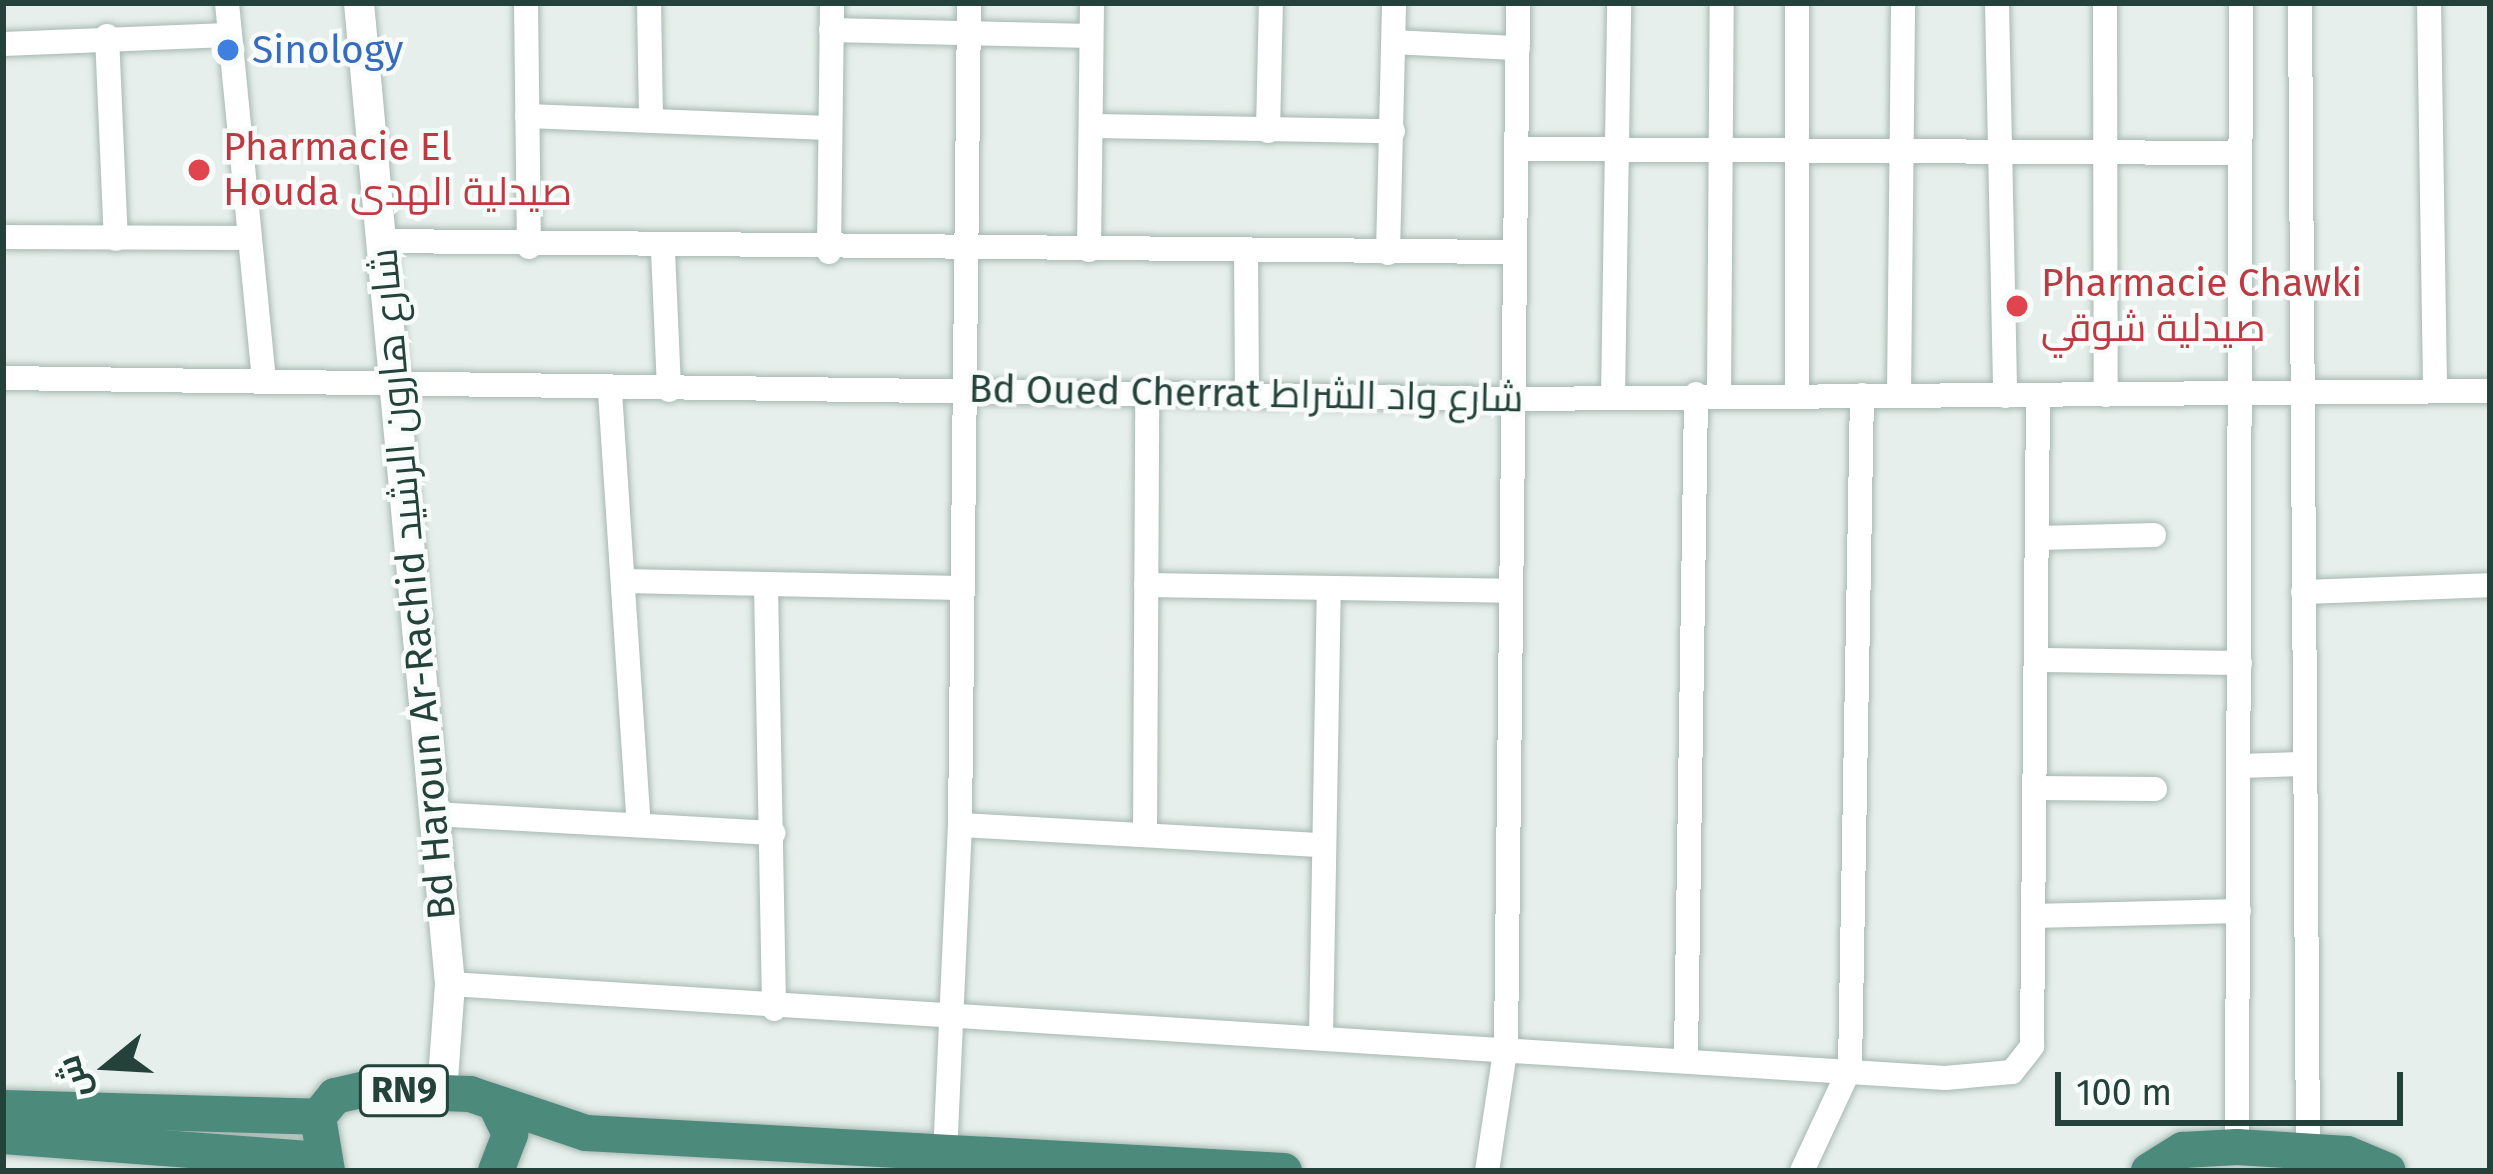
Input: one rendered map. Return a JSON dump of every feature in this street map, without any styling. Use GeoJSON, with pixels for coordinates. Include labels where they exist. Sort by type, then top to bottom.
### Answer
{"type":"FeatureCollection","features":[{"type":"Feature","properties":{"kind":"highway","name":"RN9"},"geometry":{"type":"LineString","coordinates":[[3,1108],[318,1117],[348,1090],[442,1093],[586,1132],[1283,1171]]}},
{"type":"Feature","properties":{"kind":"highway","name":"RN9"},"geometry":{"type":"LineString","coordinates":[[496,1171],[510,1134],[497,1107]]}},
{"type":"Feature","properties":{"kind":"highway","name":"RN9"},"geometry":{"type":"LineString","coordinates":[[3,1136],[74,1155],[324,1166],[318,1117]]}},
{"type":"Feature","properties":{"kind":"highway"},"geometry":{"type":"LineString","coordinates":[[2149,1171],[2183,1150],[2237,1147],[2308,1148],[2388,1171]]}},
{"type":"Feature","properties":{"kind":"street"},"geometry":{"type":"LineString","coordinates":[[227,3],[264,380]]}},
{"type":"Feature","properties":{"kind":"street","name":"Bd Haroun Ar-Rachid شارع هارون الرشيد"},"geometry":{"type":"LineString","coordinates":[[359,3],[450,984],[442,1093]]}},
{"type":"Feature","properties":{"kind":"street"},"geometry":{"type":"LineString","coordinates":[[526,3],[530,247]]}},
{"type":"Feature","properties":{"kind":"street"},"geometry":{"type":"LineString","coordinates":[[649,3],[651,121]]}},
{"type":"Feature","properties":{"kind":"street"},"geometry":{"type":"LineString","coordinates":[[829,252],[832,3]]}},
{"type":"Feature","properties":{"kind":"street"},"geometry":{"type":"LineString","coordinates":[[945,1154],[960,825],[968,3]]}},
{"type":"Feature","properties":{"kind":"street"},"geometry":{"type":"LineString","coordinates":[[1089,250],[1092,3]]}},
{"type":"Feature","properties":{"kind":"street"},"geometry":{"type":"LineString","coordinates":[[1268,130],[1270,3]]}},
{"type":"Feature","properties":{"kind":"street"},"geometry":{"type":"LineString","coordinates":[[1388,253],[1394,3]]}},
{"type":"Feature","properties":{"kind":"street"},"geometry":{"type":"LineString","coordinates":[[1486,1171],[1506,1045],[1518,3]]}},
{"type":"Feature","properties":{"kind":"street"},"geometry":{"type":"LineString","coordinates":[[1613,398],[1619,3]]}},
{"type":"Feature","properties":{"kind":"street"},"geometry":{"type":"LineString","coordinates":[[1686,1055],[1722,3]]}},
{"type":"Feature","properties":{"kind":"street"},"geometry":{"type":"LineString","coordinates":[[1797,3],[1797,394]]}},
{"type":"Feature","properties":{"kind":"street"},"geometry":{"type":"LineString","coordinates":[[1899,395],[1903,3]]}},
{"type":"Feature","properties":{"kind":"street"},"geometry":{"type":"LineString","coordinates":[[1996,3],[2005,396]]}},
{"type":"Feature","properties":{"kind":"street"},"geometry":{"type":"LineString","coordinates":[[2105,3],[2106,395]]}},
{"type":"Feature","properties":{"kind":"street"},"geometry":{"type":"LineString","coordinates":[[2237,1147],[2245,392],[2241,3]]}},
{"type":"Feature","properties":{"kind":"street"},"geometry":{"type":"LineString","coordinates":[[2300,3],[2308,1148]]}},
{"type":"Feature","properties":{"kind":"street"},"geometry":{"type":"LineString","coordinates":[[2429,3],[2435,391]]}},
{"type":"Feature","properties":{"kind":"street"},"geometry":{"type":"LineString","coordinates":[[830,30],[1090,36]]}},
{"type":"Feature","properties":{"kind":"street"},"geometry":{"type":"LineString","coordinates":[[3,44],[228,35]]}},
{"type":"Feature","properties":{"kind":"street"},"geometry":{"type":"LineString","coordinates":[[107,37],[116,239]]}},
{"type":"Feature","properties":{"kind":"street"},"geometry":{"type":"LineString","coordinates":[[1394,42],[1518,48]]}},
{"type":"Feature","properties":{"kind":"street"},"geometry":{"type":"LineString","coordinates":[[527,116],[829,128]]}},
{"type":"Feature","properties":{"kind":"street"},"geometry":{"type":"LineString","coordinates":[[1092,127],[1393,131]]}},
{"type":"Feature","properties":{"kind":"street"},"geometry":{"type":"LineString","coordinates":[[1517,148],[1905,157],[2240,153]]}},
{"type":"Feature","properties":{"kind":"street"},"geometry":{"type":"LineString","coordinates":[[3,237],[247,238]]}},
{"type":"Feature","properties":{"kind":"street"},"geometry":{"type":"LineString","coordinates":[[382,241],[663,251],[1512,252]]}},
{"type":"Feature","properties":{"kind":"street"},"geometry":{"type":"LineString","coordinates":[[1246,250],[1246,394]]}},
{"type":"Feature","properties":{"kind":"street"},"geometry":{"type":"LineString","coordinates":[[663,251],[669,390]]}},
{"type":"Feature","properties":{"kind":"street","name":"Bd Oued Cherrat شارع واد الشراط"},"geometry":{"type":"LineString","coordinates":[[3,378],[264,380],[610,392],[964,388],[1514,399],[2490,391]]}},
{"type":"Feature","properties":{"kind":"street"},"geometry":{"type":"LineString","coordinates":[[610,392],[639,825]]}},
{"type":"Feature","properties":{"kind":"street"},"geometry":{"type":"LineString","coordinates":[[1144,832],[1147,394]]}},
{"type":"Feature","properties":{"kind":"street"},"geometry":{"type":"LineString","coordinates":[[1802,1171],[1850,1069],[1862,394]]}},
{"type":"Feature","properties":{"kind":"street"},"geometry":{"type":"LineString","coordinates":[[450,984],[774,1010],[1686,1055],[1987,1079],[2012,1072],[2032,1046],[2041,660],[2038,397]]}},
{"type":"Feature","properties":{"kind":"street"},"geometry":{"type":"LineString","coordinates":[[2039,538],[2154,535]]}},
{"type":"Feature","properties":{"kind":"street"},"geometry":{"type":"LineString","coordinates":[[622,581],[961,588]]}},
{"type":"Feature","properties":{"kind":"street"},"geometry":{"type":"LineString","coordinates":[[1146,585],[1509,591]]}},
{"type":"Feature","properties":{"kind":"street"},"geometry":{"type":"LineString","coordinates":[[2303,592],[2490,585]]}},
{"type":"Feature","properties":{"kind":"street"},"geometry":{"type":"LineString","coordinates":[[766,587],[774,1010]]}},
{"type":"Feature","properties":{"kind":"street"},"geometry":{"type":"LineString","coordinates":[[1321,1036],[1318,845],[1329,589]]}},
{"type":"Feature","properties":{"kind":"street"},"geometry":{"type":"LineString","coordinates":[[2041,660],[2240,663]]}},
{"type":"Feature","properties":{"kind":"street"},"geometry":{"type":"LineString","coordinates":[[2240,766],[2302,764]]}},
{"type":"Feature","properties":{"kind":"street"},"geometry":{"type":"LineString","coordinates":[[2036,788],[2155,789]]}},
{"type":"Feature","properties":{"kind":"street"},"geometry":{"type":"LineString","coordinates":[[432,814],[772,833]]}},
{"type":"Feature","properties":{"kind":"street"},"geometry":{"type":"LineString","coordinates":[[960,825],[1318,845]]}},
{"type":"Feature","properties":{"kind":"street"},"geometry":{"type":"LineString","coordinates":[[2032,916],[2239,910]]}},
{"type":"Feature","properties":{"kind":"place","name":"Sinology"},"geometry":{"type":"Point","coordinates":[228,50]}},
{"type":"Feature","properties":{"kind":"place","name":"Pharmacie El Houda صيدلية الهدى"},"geometry":{"type":"Point","coordinates":[199,170]}},
{"type":"Feature","properties":{"kind":"place","name":"Pharmacie Chawki صيدلية شوقي"},"geometry":{"type":"Point","coordinates":[2017,306]}}]}
